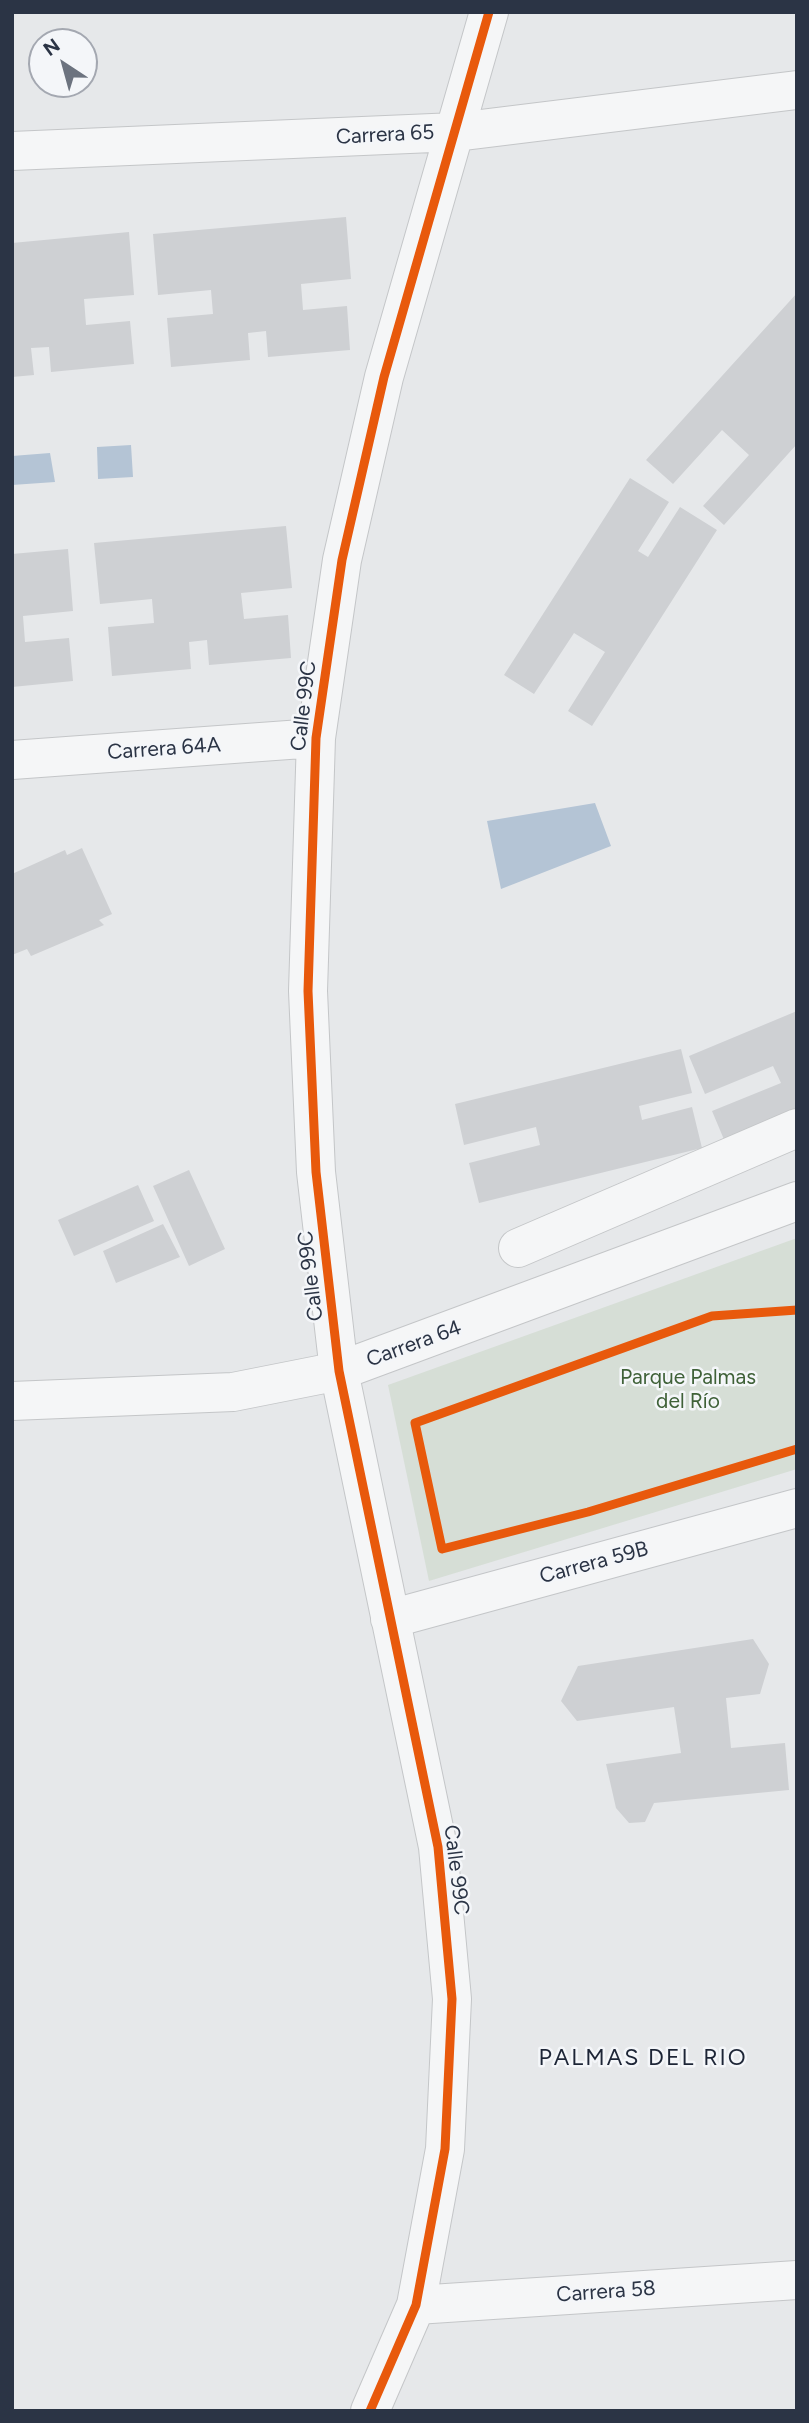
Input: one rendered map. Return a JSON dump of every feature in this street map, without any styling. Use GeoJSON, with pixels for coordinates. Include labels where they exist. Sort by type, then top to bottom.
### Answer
{"type":"FeatureCollection","features":[{"type":"Feature","properties":{"kind":"street","name":"Calle 99C"},"geometry":{"type":"LineString","coordinates":[[370,2411],[416,2305],[445,2148],[452,1999],[438,1847],[339,1371],[316,1172],[308,991],[316,738],[342,560],[384,377],[489,12]]}},
{"type":"Feature","properties":{"kind":"street","name":"Carrera 65"},"geometry":{"type":"LineString","coordinates":[[12,151],[456,132],[797,90]]}},
{"type":"Feature","properties":{"kind":"street","name":"Carrera 64A"},"geometry":{"type":"LineString","coordinates":[[12,760],[316,738]]}},
{"type":"Feature","properties":{"kind":"street"},"geometry":{"type":"LineString","coordinates":[[518,1248],[797,1128]]}},
{"type":"Feature","properties":{"kind":"street","name":"Carrera 64"},"geometry":{"type":"LineString","coordinates":[[12,1401],[233,1392],[339,1371],[797,1201]]}},
{"type":"Feature","properties":{"kind":"street","name":"Carrera 59B"},"geometry":{"type":"LineString","coordinates":[[390,1619],[797,1508]]}},
{"type":"Feature","properties":{"kind":"street","name":"Carrera 58"},"geometry":{"type":"LineString","coordinates":[[416,2305],[797,2280]]}},
{"type":"Feature","properties":{"kind":"green space","name":"Parque Palmas del Río"},"geometry":{"type":"Polygon","coordinates":[[[797,1238],[797,1469],[429,1581],[388,1385],[797,1238]]]}},
{"type":"Feature","properties":{"kind":"water"},"geometry":{"type":"Polygon","coordinates":[[[131,445],[133,477],[98,479],[97,447],[131,445]]]}},
{"type":"Feature","properties":{"kind":"water"},"geometry":{"type":"Polygon","coordinates":[[[50,453],[55,482],[12,485],[12,456],[50,453]]]}},
{"type":"Feature","properties":{"kind":"water"},"geometry":{"type":"Polygon","coordinates":[[[595,803],[611,846],[501,889],[487,821],[595,803]]]}},
{"type":"Feature","properties":{"kind":"building"},"geometry":{"type":"Polygon","coordinates":[[[346,217],[351,279],[301,284],[303,310],[347,306],[350,350],[268,357],[266,331],[248,333],[250,360],[171,367],[167,318],[213,314],[211,290],[158,295],[153,234],[346,217]]]}},
{"type":"Feature","properties":{"kind":"building"},"geometry":{"type":"Polygon","coordinates":[[[129,232],[134,295],[84,299],[86,325],[130,321],[134,364],[51,372],[49,347],[31,348],[34,375],[12,377],[12,243],[129,232]]]}},
{"type":"Feature","properties":{"kind":"building"},"geometry":{"type":"Polygon","coordinates":[[[797,293],[797,444],[724,525],[703,506],[749,455],[722,430],[673,484],[646,460],[797,293]]]}},
{"type":"Feature","properties":{"kind":"building"},"geometry":{"type":"Polygon","coordinates":[[[630,478],[669,502],[638,551],[648,557],[680,507],[717,530],[592,726],[568,711],[605,652],[574,633],[534,694],[504,675],[630,478]]]}},
{"type":"Feature","properties":{"kind":"building"},"geometry":{"type":"Polygon","coordinates":[[[286,526],[292,588],[241,593],[244,619],[288,615],[291,658],[209,665],[207,640],[189,642],[191,669],[112,676],[108,627],[154,623],[152,599],[100,604],[94,543],[286,526]]]}},
{"type":"Feature","properties":{"kind":"building"},"geometry":{"type":"Polygon","coordinates":[[[68,549],[73,611],[23,616],[25,642],[69,638],[73,681],[12,687],[12,554],[68,549]]]}},
{"type":"Feature","properties":{"kind":"building"},"geometry":{"type":"Polygon","coordinates":[[[82,848],[112,914],[99,920],[104,925],[31,956],[27,949],[12,955],[12,874],[65,850],[67,855],[82,848]]]}},
{"type":"Feature","properties":{"kind":"building"},"geometry":{"type":"Polygon","coordinates":[[[797,1011],[797,1121],[728,1149],[712,1111],[781,1083],[773,1066],[705,1094],[689,1056],[797,1011]]]}},
{"type":"Feature","properties":{"kind":"building"},"geometry":{"type":"Polygon","coordinates":[[[681,1049],[692,1093],[639,1106],[642,1120],[692,1107],[702,1148],[479,1203],[469,1163],[540,1145],[536,1127],[464,1145],[455,1104],[681,1049]]]}},
{"type":"Feature","properties":{"kind":"building"},"geometry":{"type":"Polygon","coordinates":[[[189,1170],[225,1249],[189,1266],[153,1186],[189,1170]]]}},
{"type":"Feature","properties":{"kind":"building"},"geometry":{"type":"Polygon","coordinates":[[[138,1185],[154,1221],[74,1256],[58,1220],[138,1185]]]}},
{"type":"Feature","properties":{"kind":"building"},"geometry":{"type":"Polygon","coordinates":[[[163,1224],[180,1257],[116,1283],[103,1251],[163,1224]]]}},
{"type":"Feature","properties":{"kind":"building"},"geometry":{"type":"Polygon","coordinates":[[[753,1639],[769,1664],[760,1694],[726,1698],[731,1748],[785,1743],[789,1790],[654,1803],[645,1822],[629,1823],[616,1808],[606,1764],[681,1753],[674,1707],[577,1721],[561,1701],[578,1666],[753,1639]]]}},
{"type":"Feature","properties":{"kind":"cycle path"},"geometry":{"type":"LineString","coordinates":[[370,2411],[416,2305],[445,2149],[452,1999],[438,1847],[339,1371],[316,1172],[308,991],[316,738],[342,560],[384,377],[489,12]]}},
{"type":"Feature","properties":{"kind":"cycle path"},"geometry":{"type":"LineString","coordinates":[[797,1310],[712,1316],[415,1423],[442,1549],[588,1512],[797,1449]]}},
{"type":"Feature","properties":{"kind":"district","name":"PALMAS DEL RIO"},"geometry":{"type":"Point","coordinates":[643,2058]}}]}
